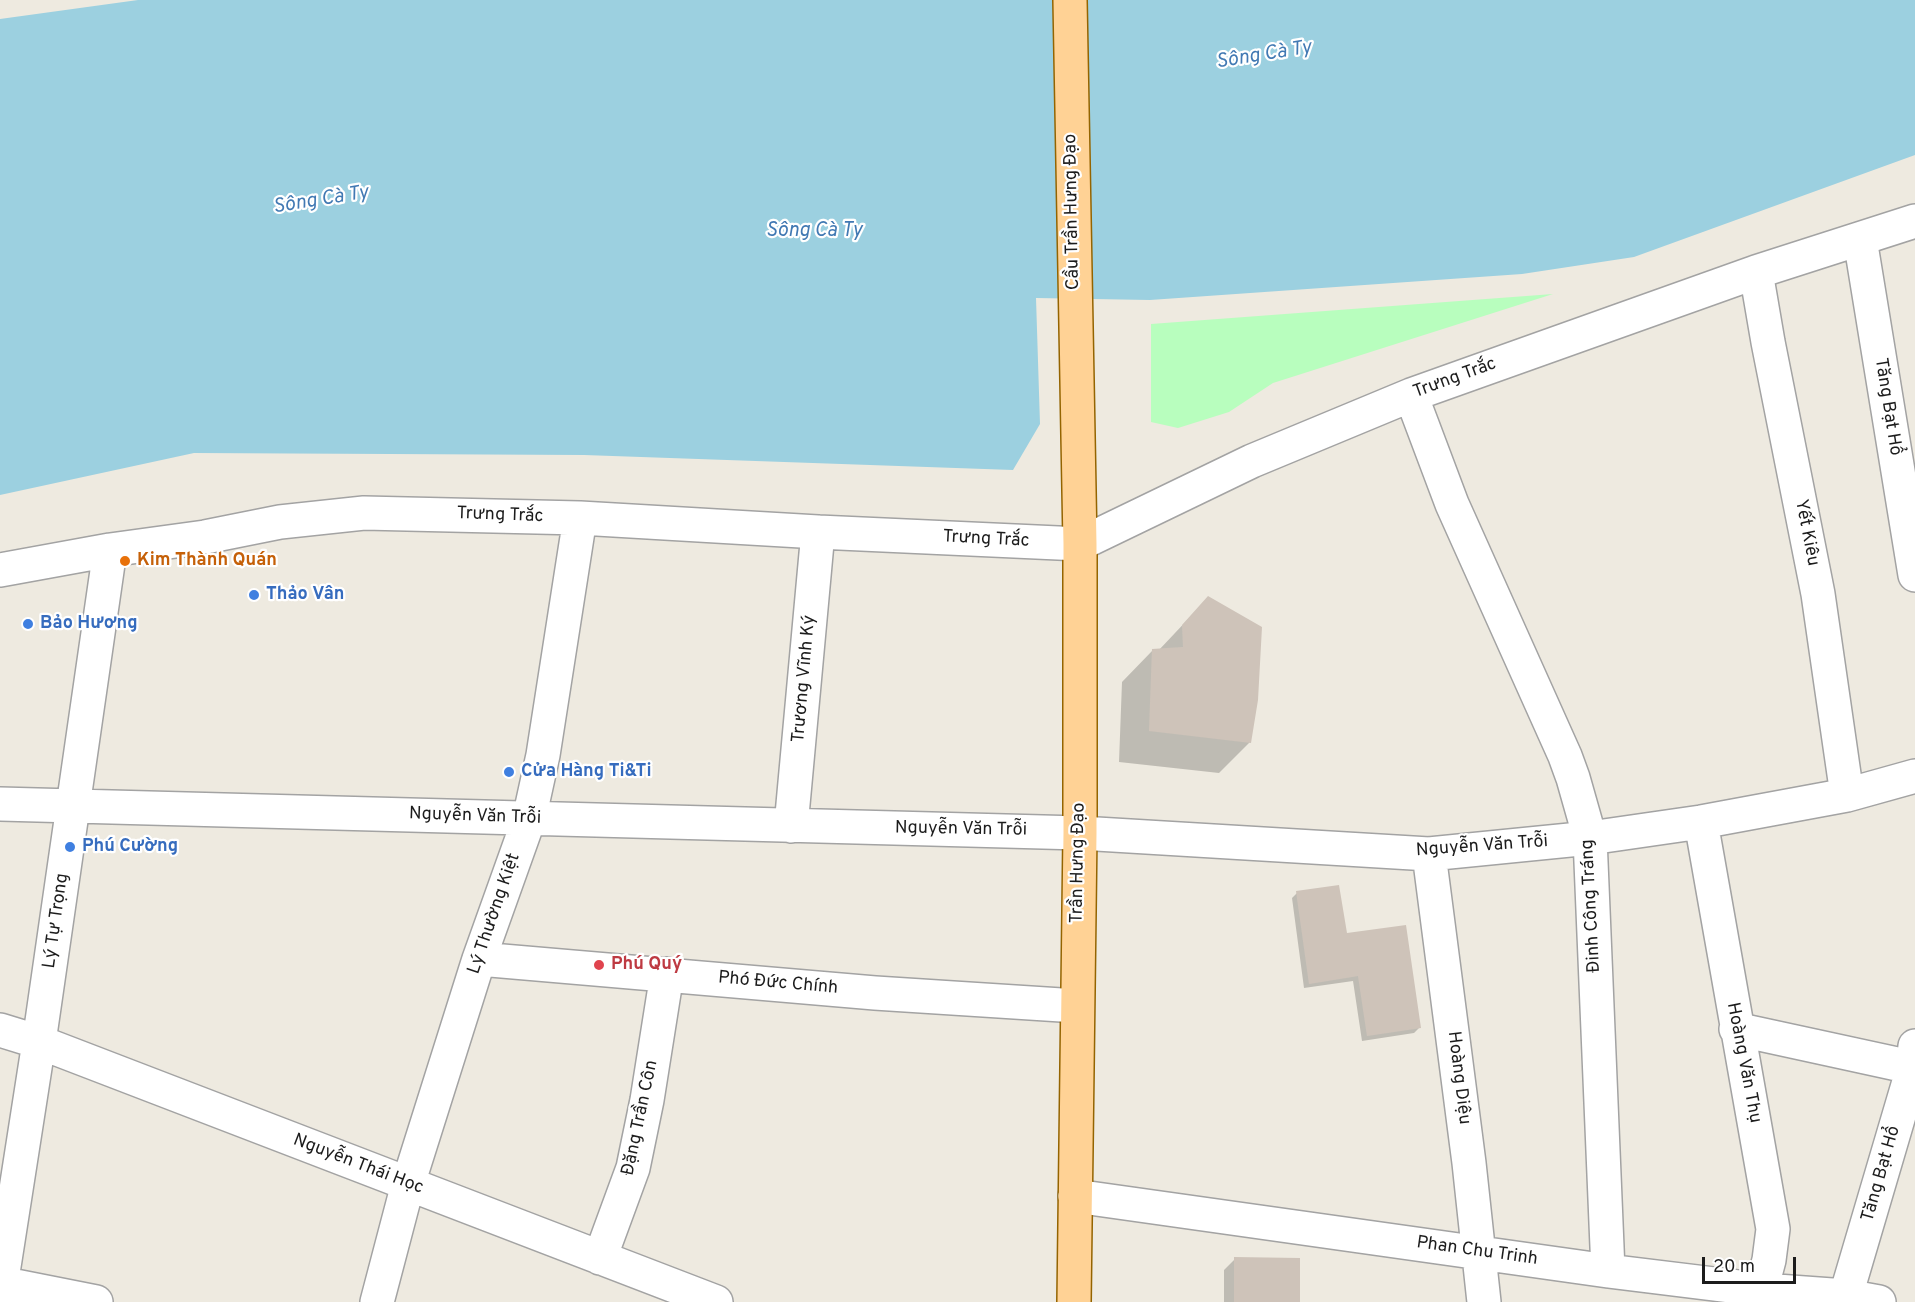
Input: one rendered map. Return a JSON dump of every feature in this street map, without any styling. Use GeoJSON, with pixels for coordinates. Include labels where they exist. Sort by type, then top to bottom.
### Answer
{"type":"FeatureCollection","features":[{"type":"Feature","properties":{"kind":"main road","name":"Cầu Trần Hưng Đạo"},"geometry":{"type":"LineString","coordinates":[[1070,0],[1076,424]]}},
{"type":"Feature","properties":{"kind":"main road","name":"Trần Hưng Đạo"},"geometry":{"type":"LineString","coordinates":[[1074,1302],[1080,833],[1080,544],[1076,424]]}},
{"type":"Feature","properties":{"kind":"street","name":"Trưng Trắc"},"geometry":{"type":"LineString","coordinates":[[0,570],[110,550],[205,537],[280,522],[364,513],[580,518],[1080,544],[1252,460],[1411,395],[1756,272],[1915,221]]}},
{"type":"Feature","properties":{"kind":"street","name":"Tăng Bạt Hổ"},"geometry":{"type":"LineString","coordinates":[[1860,239],[1915,575]]}},
{"type":"Feature","properties":{"kind":"street","name":"Yết Kiêu"},"geometry":{"type":"LineString","coordinates":[[1756,272],[1818,594],[1847,795]]}},
{"type":"Feature","properties":{"kind":"street","name":"Đinh Công Tráng"},"geometry":{"type":"LineString","coordinates":[[1411,395],[1452,504],[1565,756],[1590,838],[1608,1271]]}},
{"type":"Feature","properties":{"kind":"street","name":"Lý Thường Kiệt"},"geometry":{"type":"LineString","coordinates":[[376,1302],[408,1184],[479,959],[529,819],[543,755],[580,518]]}},
{"type":"Feature","properties":{"kind":"street","name":"Trương Vĩnh Ký"},"geometry":{"type":"LineString","coordinates":[[791,826],[818,532]]}},
{"type":"Feature","properties":{"kind":"street","name":"Lý Tự Trọng"},"geometry":{"type":"LineString","coordinates":[[0,1286],[39,1042],[110,550]]}},
{"type":"Feature","properties":{"kind":"street","name":"Nguyễn Văn Trỗi"},"geometry":{"type":"LineString","coordinates":[[0,804],[1080,833],[1429,854],[1590,838],[1701,822],[1847,795],[1915,776]]}},
{"type":"Feature","properties":{"kind":"street","name":"Hoàng Văn Thụ"},"geometry":{"type":"LineString","coordinates":[[1701,822],[1773,1229],[1772,1245],[1760,1296]]}},
{"type":"Feature","properties":{"kind":"street","name":"Hoàng Diệu"},"geometry":{"type":"LineString","coordinates":[[1429,854],[1469,1163],[1484,1302]]}},
{"type":"Feature","properties":{"kind":"street","name":"Phó Đức Chính"},"geometry":{"type":"LineString","coordinates":[[479,959],[875,993],[1077,1006]]}},
{"type":"Feature","properties":{"kind":"street","name":"Đặng Trần Côn"},"geometry":{"type":"LineString","coordinates":[[600,1258],[633,1168],[647,1100],[667,974]]}},
{"type":"Feature","properties":{"kind":"street"},"geometry":{"type":"LineString","coordinates":[[1736,1029],[1914,1061]]}},
{"type":"Feature","properties":{"kind":"street","name":"Nguyễn Thái Học"},"geometry":{"type":"LineString","coordinates":[[0,1030],[39,1042],[716,1302]]}},
{"type":"Feature","properties":{"kind":"street","name":"Tăng Bạt Hổ"},"geometry":{"type":"LineString","coordinates":[[1845,1299],[1914,1061]]}},
{"type":"Feature","properties":{"kind":"street","name":"Phan Chu Trinh"},"geometry":{"type":"LineString","coordinates":[[1075,1196],[1478,1252],[1760,1296],[1879,1302]]}},
{"type":"Feature","properties":{"kind":"street"},"geometry":{"type":"LineString","coordinates":[[0,1286],[96,1302]]}},
{"type":"Feature","properties":{"kind":"green space"},"geometry":{"type":"Polygon","coordinates":[[[1553,294],[1273,383],[1229,412],[1178,428],[1151,422],[1151,324],[1553,294]]]}},
{"type":"Feature","properties":{"kind":"water","name":"Sông Cà Ty"},"geometry":{"type":"Polygon","coordinates":[[[138,0],[1915,0],[1915,155],[1634,257],[1522,274],[1150,300],[1036,298],[1040,424],[1013,470],[584,455],[194,453],[0,495],[0,19],[138,0]]]}},
{"type":"Feature","properties":{"kind":"building"},"geometry":{"type":"Polygon","coordinates":[[[1208,596],[1262,627],[1258,700],[1251,743],[1149,731],[1152,649],[1183,647],[1182,625],[1208,596]]]}},
{"type":"Feature","properties":{"kind":"building"},"geometry":{"type":"Polygon","coordinates":[[[1339,885],[1347,933],[1406,925],[1421,1028],[1367,1036],[1358,976],[1309,984],[1296,891],[1339,885]]]}},
{"type":"Feature","properties":{"kind":"building"},"geometry":{"type":"Polygon","coordinates":[[[1234,1257],[1300,1258],[1300,1302],[1234,1302],[1234,1257]]]}},
{"type":"Feature","properties":{"kind":"place","name":"Kim Thành Quán"},"geometry":{"type":"Point","coordinates":[125,561]}},
{"type":"Feature","properties":{"kind":"place","name":"Thảo Vân"},"geometry":{"type":"Point","coordinates":[254,595]}},
{"type":"Feature","properties":{"kind":"place","name":"Bảo Hương"},"geometry":{"type":"Point","coordinates":[28,624]}},
{"type":"Feature","properties":{"kind":"place","name":"Cửa Hàng Ti&Ti"},"geometry":{"type":"Point","coordinates":[509,772]}},
{"type":"Feature","properties":{"kind":"place","name":"Phú Cường"},"geometry":{"type":"Point","coordinates":[70,847]}},
{"type":"Feature","properties":{"kind":"place","name":"Phú Quý"},"geometry":{"type":"Point","coordinates":[599,965]}}]}
